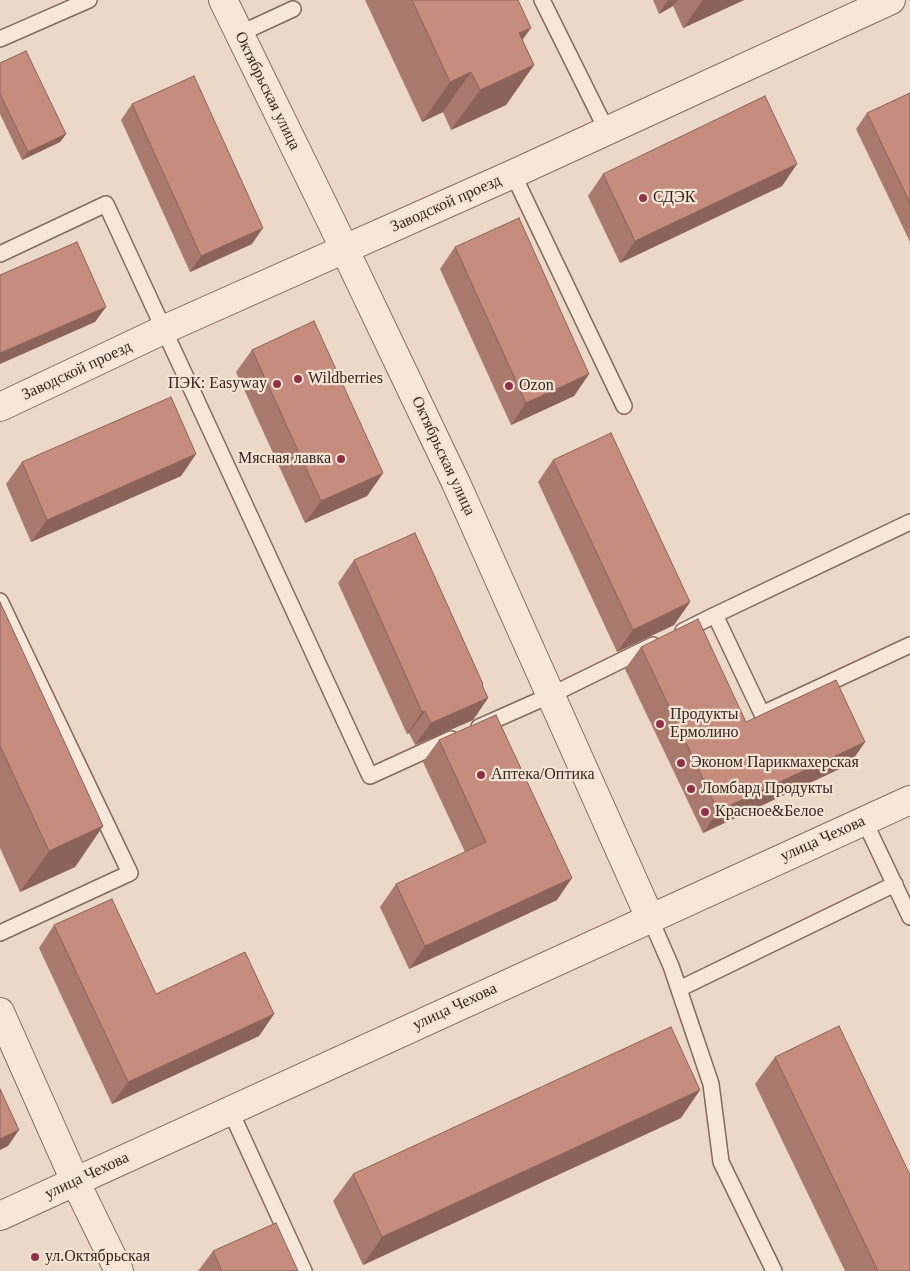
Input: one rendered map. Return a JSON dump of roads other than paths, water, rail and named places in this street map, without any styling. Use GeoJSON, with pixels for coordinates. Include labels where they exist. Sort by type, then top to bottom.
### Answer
{"type":"FeatureCollection","features":[{"type":"Feature","properties":{"kind":"street","name":"Октябрьская улица"},"geometry":{"type":"LineString","coordinates":[[223,0],[456,483],[650,918]]}},
{"type":"Feature","properties":{"kind":"street","name":"Заводской проезд"},"geometry":{"type":"LineString","coordinates":[[0,407],[163,330],[513,174],[891,0]]}},
{"type":"Feature","properties":{"kind":"street","name":"улица Чехова"},"geometry":{"type":"LineString","coordinates":[[0,1216],[910,800]]}},
{"type":"Feature","properties":{"kind":"street"},"geometry":{"type":"LineString","coordinates":[[0,1012],[75,1182],[119,1271]]}},
{"type":"Feature","properties":{"kind":"lane"},"geometry":{"type":"LineString","coordinates":[[0,39],[89,0]]}},
{"type":"Feature","properties":{"kind":"lane"},"geometry":{"type":"LineString","coordinates":[[542,0],[607,131]]}},
{"type":"Feature","properties":{"kind":"lane"},"geometry":{"type":"LineString","coordinates":[[239,34],[293,9]]}},
{"type":"Feature","properties":{"kind":"lane"},"geometry":{"type":"LineString","coordinates":[[513,174],[624,406]]}},
{"type":"Feature","properties":{"kind":"lane"},"geometry":{"type":"LineString","coordinates":[[0,254],[106,204],[370,776],[551,695],[910,522]]}},
{"type":"Feature","properties":{"kind":"lane"},"geometry":{"type":"LineString","coordinates":[[0,601],[130,873],[0,933]]}},
{"type":"Feature","properties":{"kind":"lane"},"geometry":{"type":"LineString","coordinates":[[715,615],[762,714],[910,645]]}},
{"type":"Feature","properties":{"kind":"lane"},"geometry":{"type":"LineString","coordinates":[[864,820],[910,917]]}},
{"type":"Feature","properties":{"kind":"lane"},"geometry":{"type":"LineString","coordinates":[[678,989],[895,884]]}},
{"type":"Feature","properties":{"kind":"lane"},"geometry":{"type":"LineString","coordinates":[[650,918],[671,966],[711,1084],[721,1162],[774,1271]]}},
{"type":"Feature","properties":{"kind":"lane"},"geometry":{"type":"LineString","coordinates":[[230,1110],[304,1271]]}},
{"type":"Feature","properties":{"kind":"place","name":"СДЭК"},"geometry":{"type":"Point","coordinates":[643,198]}},
{"type":"Feature","properties":{"kind":"place","name":"Wildberries"},"geometry":{"type":"Point","coordinates":[298,379]}},
{"type":"Feature","properties":{"kind":"place","name":"ПЭК: Easyway"},"geometry":{"type":"Point","coordinates":[277,384]}},
{"type":"Feature","properties":{"kind":"place","name":"Ozon"},"geometry":{"type":"Point","coordinates":[509,386]}},
{"type":"Feature","properties":{"kind":"place","name":"Мясная лавка"},"geometry":{"type":"Point","coordinates":[341,459]}},
{"type":"Feature","properties":{"kind":"place","name":"Продукты Ермолино"},"geometry":{"type":"Point","coordinates":[660,724]}},
{"type":"Feature","properties":{"kind":"place","name":"Эконом Парикмахерская"},"geometry":{"type":"Point","coordinates":[681,763]}},
{"type":"Feature","properties":{"kind":"place","name":"Аптека/Оптика"},"geometry":{"type":"Point","coordinates":[481,775]}},
{"type":"Feature","properties":{"kind":"place","name":"Ломбард Продукты"},"geometry":{"type":"Point","coordinates":[691,789]}},
{"type":"Feature","properties":{"kind":"place","name":"Красное&Белое"},"geometry":{"type":"Point","coordinates":[705,812]}},
{"type":"Feature","properties":{"kind":"place","name":"ул.Октябрьская"},"geometry":{"type":"Point","coordinates":[35,1257]}}]}
